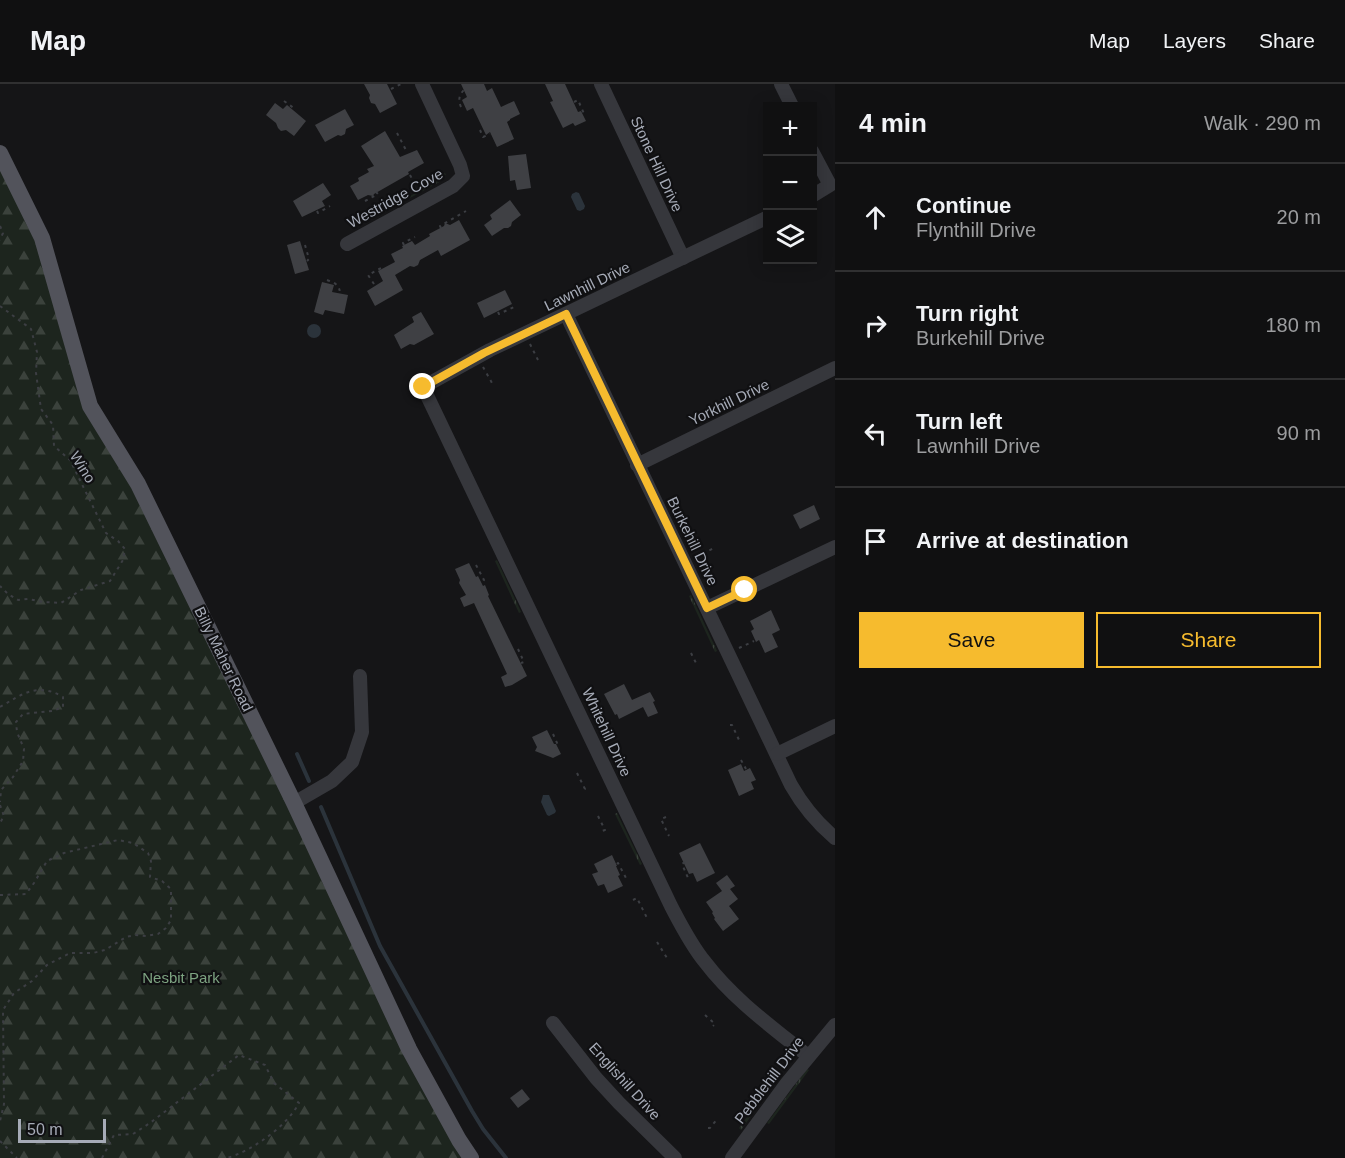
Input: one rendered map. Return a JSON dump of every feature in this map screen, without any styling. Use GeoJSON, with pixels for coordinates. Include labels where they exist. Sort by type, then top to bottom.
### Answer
{"type":"FeatureCollection","features":[{"type":"Feature","properties":{"kind":"main road","name":"Billy Maher Road"},"geometry":{"type":"LineString","coordinates":[[0,153],[42,238],[90,406],[138,484],[294,802],[409,1049],[471,1158]]}},
{"type":"Feature","properties":{"kind":"street","name":"Westridge Cove"},"geometry":{"type":"LineString","coordinates":[[347,244],[453,186],[463,176],[422,84]]}},
{"type":"Feature","properties":{"kind":"street","name":"Stone Hill Drive"},"geometry":{"type":"LineString","coordinates":[[601,84],[683,258]]}},
{"type":"Feature","properties":{"kind":"street"},"geometry":{"type":"LineString","coordinates":[[781,84],[790,102]]}},
{"type":"Feature","properties":{"kind":"street"},"geometry":{"type":"LineString","coordinates":[[817,159],[830,185],[817,193]]}},
{"type":"Feature","properties":{"kind":"street","name":"Lawnhill Drive"},"geometry":{"type":"LineString","coordinates":[[423,387],[484,353],[763,220]]}},
{"type":"Feature","properties":{"kind":"street","name":"Burkehill Drive"},"geometry":{"type":"LineString","coordinates":[[566,314],[791,785],[815,819],[835,838]]}},
{"type":"Feature","properties":{"kind":"street","name":"Yorkhill Drive"},"geometry":{"type":"LineString","coordinates":[[637,465],[835,368]]}},
{"type":"Feature","properties":{"kind":"street","name":"Whitehill Drive"},"geometry":{"type":"LineString","coordinates":[[423,387],[686,934],[706,964],[729,989],[808,1056]]}},
{"type":"Feature","properties":{"kind":"street"},"geometry":{"type":"LineString","coordinates":[[707,608],[835,547]]}},
{"type":"Feature","properties":{"kind":"street"},"geometry":{"type":"LineString","coordinates":[[294,802],[332,782],[352,762],[362,732],[360,676]]}},
{"type":"Feature","properties":{"kind":"street"},"geometry":{"type":"LineString","coordinates":[[777,754],[835,726]]}},
{"type":"Feature","properties":{"kind":"street","name":"Englishill Drive"},"geometry":{"type":"LineString","coordinates":[[553,1023],[596,1078],[675,1158]]}},
{"type":"Feature","properties":{"kind":"street","name":"Pebblehill Drive"},"geometry":{"type":"LineString","coordinates":[[732,1158],[780,1092],[835,1024]]}},
{"type":"Feature","properties":{"kind":"path"},"geometry":{"type":"LineString","coordinates":[[391,89],[401,84]]}},
{"type":"Feature","properties":{"kind":"path"},"geometry":{"type":"LineString","coordinates":[[461,107],[459,100],[465,90]]}},
{"type":"Feature","properties":{"kind":"path"},"geometry":{"type":"LineString","coordinates":[[574,102],[578,100],[585,116]]}},
{"type":"Feature","properties":{"kind":"path"},"geometry":{"type":"LineString","coordinates":[[284,101],[295,108],[294,110]]}},
{"type":"Feature","properties":{"kind":"path"},"geometry":{"type":"LineString","coordinates":[[480,130],[483,137],[490,134]]}},
{"type":"Feature","properties":{"kind":"path"},"geometry":{"type":"LineString","coordinates":[[397,133],[407,152]]}},
{"type":"Feature","properties":{"kind":"path"},"geometry":{"type":"LineString","coordinates":[[410,175],[418,190]]}},
{"type":"Feature","properties":{"kind":"path"},"geometry":{"type":"LineString","coordinates":[[365,201],[378,194],[376,192]]}},
{"type":"Feature","properties":{"kind":"path"},"geometry":{"type":"LineString","coordinates":[[317,211],[318,213],[330,206]]}},
{"type":"Feature","properties":{"kind":"path"},"geometry":{"type":"LineString","coordinates":[[441,228],[440,226],[466,211]]}},
{"type":"Feature","properties":{"kind":"path"},"geometry":{"type":"LineString","coordinates":[[0,226],[3,233],[0,240]]}},
{"type":"Feature","properties":{"kind":"path"},"geometry":{"type":"LineString","coordinates":[[404,245],[403,243],[415,237]]}},
{"type":"Feature","properties":{"kind":"path"},"geometry":{"type":"LineString","coordinates":[[305,245],[309,259],[307,261]]}},
{"type":"Feature","properties":{"kind":"path"},"geometry":{"type":"LineString","coordinates":[[374,284],[368,275],[383,267]]}},
{"type":"Feature","properties":{"kind":"path"},"geometry":{"type":"LineString","coordinates":[[327,280],[338,285],[340,294]]}},
{"type":"Feature","properties":{"kind":"path","name":"Wino"},"geometry":{"type":"LineString","coordinates":[[0,306],[31,329],[37,352],[36,373],[41,409],[53,425],[54,446],[70,460],[106,533],[125,549],[123,560],[110,581],[81,590],[61,603],[18,600],[0,586]]}},
{"type":"Feature","properties":{"kind":"path"},"geometry":{"type":"LineString","coordinates":[[498,312],[499,314],[516,306]]}},
{"type":"Feature","properties":{"kind":"path"},"geometry":{"type":"LineString","coordinates":[[530,344],[538,360]]}},
{"type":"Feature","properties":{"kind":"path"},"geometry":{"type":"LineString","coordinates":[[483,367],[492,383]]}},
{"type":"Feature","properties":{"kind":"path"},"geometry":{"type":"LineString","coordinates":[[695,557],[714,548]]}},
{"type":"Feature","properties":{"kind":"path"},"geometry":{"type":"LineString","coordinates":[[476,565],[484,580],[481,585]]}},
{"type":"Feature","properties":{"kind":"path"},"geometry":{"type":"LineString","coordinates":[[739,648],[754,641]]}},
{"type":"Feature","properties":{"kind":"path"},"geometry":{"type":"LineString","coordinates":[[518,649],[524,662],[522,663]]}},
{"type":"Feature","properties":{"kind":"path"},"geometry":{"type":"LineString","coordinates":[[691,652],[697,666]]}},
{"type":"Feature","properties":{"kind":"path"},"geometry":{"type":"LineString","coordinates":[[0,707],[29,691],[52,691],[63,697],[63,706],[52,711],[23,714],[16,722],[17,732],[24,749],[23,761],[1,790],[0,803],[4,816],[0,823]]}},
{"type":"Feature","properties":{"kind":"path"},"geometry":{"type":"LineString","coordinates":[[730,725],[740,742]]}},
{"type":"Feature","properties":{"kind":"path"},"geometry":{"type":"LineString","coordinates":[[553,734],[558,745]]}},
{"type":"Feature","properties":{"kind":"path"},"geometry":{"type":"LineString","coordinates":[[741,760],[746,769]]}},
{"type":"Feature","properties":{"kind":"path"},"geometry":{"type":"LineString","coordinates":[[577,773],[585,789],[583,790]]}},
{"type":"Feature","properties":{"kind":"path"},"geometry":{"type":"LineString","coordinates":[[598,816],[605,830],[602,831]]}},
{"type":"Feature","properties":{"kind":"path"},"geometry":{"type":"LineString","coordinates":[[666,817],[661,819],[669,836]]}},
{"type":"Feature","properties":{"kind":"path"},"geometry":{"type":"LineString","coordinates":[[0,895],[26,894],[47,861],[64,853],[118,840],[134,843],[148,853],[152,861],[150,877],[162,881],[171,889],[172,905],[171,920],[158,934],[126,937],[105,950],[93,953],[70,953],[47,965],[32,981],[14,993],[3,1010],[4,1104],[0,1121]]}},
{"type":"Feature","properties":{"kind":"path"},"geometry":{"type":"LineString","coordinates":[[685,862],[682,864],[688,878]]}},
{"type":"Feature","properties":{"kind":"path"},"geometry":{"type":"LineString","coordinates":[[617,864],[626,878]]}},
{"type":"Feature","properties":{"kind":"path"},"geometry":{"type":"LineString","coordinates":[[633,900],[637,898],[647,918]]}},
{"type":"Feature","properties":{"kind":"path"},"geometry":{"type":"LineString","coordinates":[[657,942],[668,958]]}},
{"type":"Feature","properties":{"kind":"path"},"geometry":{"type":"LineString","coordinates":[[705,1015],[715,1024],[713,1026]]}},
{"type":"Feature","properties":{"kind":"path"},"geometry":{"type":"LineString","coordinates":[[102,1158],[114,1135],[133,1134],[239,1055],[265,1065],[274,1083],[299,1103],[294,1112],[260,1142],[252,1148],[227,1158]]}},
{"type":"Feature","properties":{"kind":"path"},"geometry":{"type":"LineString","coordinates":[[708,1128],[718,1118]]}},
{"type":"Feature","properties":{"kind":"path"},"geometry":{"type":"LineString","coordinates":[[0,1141],[17,1158]]}},
{"type":"Feature","properties":{"kind":"green space","name":"Nesbit Park"},"geometry":{"type":"Polygon","coordinates":[[[0,154],[46,253],[86,395],[145,508],[463,1158],[0,1158],[0,154]]]}},
{"type":"Feature","properties":{"kind":"green space"},"geometry":{"type":"Polygon","coordinates":[[[444,173],[446,174],[441,181],[378,214],[437,181],[444,173]]]}},
{"type":"Feature","properties":{"kind":"green space"},"geometry":{"type":"Polygon","coordinates":[[[497,560],[521,612],[519,613],[495,561],[497,560]]]}},
{"type":"Feature","properties":{"kind":"green space"},"geometry":{"type":"Polygon","coordinates":[[[691,595],[717,651],[715,652],[689,596],[691,595]]]}},
{"type":"Feature","properties":{"kind":"green space"},"geometry":{"type":"Polygon","coordinates":[[[617,813],[642,864],[640,865],[615,814],[617,813]]]}},
{"type":"Feature","properties":{"kind":"green space"},"geometry":{"type":"Polygon","coordinates":[[[807,1069],[809,1070],[769,1124],[767,1123],[807,1069]]]}},
{"type":"Feature","properties":{"kind":"green space"},"geometry":{"type":"Polygon","coordinates":[[[775,1079],[777,1080],[741,1130],[739,1128],[775,1079]]]}},
{"type":"Feature","properties":{"kind":"shaded area"},"geometry":{"type":"Polygon","coordinates":[[[576,192],[579,193],[585,206],[580,211],[577,210],[571,197],[576,192]]]}},
{"type":"Feature","properties":{"kind":"shaded area"},"geometry":{"type":"Polygon","coordinates":[[[311,324],[317,324],[321,331],[317,338],[311,338],[307,334],[307,328],[311,324]]]}},
{"type":"Feature","properties":{"kind":"shaded area"},"geometry":{"type":"Polygon","coordinates":[[[543,795],[549,795],[556,811],[549,816],[541,802],[543,795]]]}},
{"type":"Feature","properties":{"kind":"building"},"geometry":{"type":"Polygon","coordinates":[[[364,84],[387,84],[397,104],[380,113],[375,104],[371,103],[370,95],[364,84]]]}},
{"type":"Feature","properties":{"kind":"building"},"geometry":{"type":"Polygon","coordinates":[[[461,84],[484,84],[487,91],[492,88],[501,107],[514,101],[520,114],[507,122],[514,139],[497,147],[490,132],[486,135],[473,108],[467,111],[462,100],[467,97],[461,84]]]}},
{"type":"Feature","properties":{"kind":"building"},"geometry":{"type":"Polygon","coordinates":[[[545,84],[565,84],[578,112],[581,111],[586,121],[575,126],[573,123],[563,128],[550,102],[553,101],[545,84]]]}},
{"type":"Feature","properties":{"kind":"building"},"geometry":{"type":"Polygon","coordinates":[[[275,103],[283,109],[287,105],[306,121],[294,136],[286,130],[281,131],[276,123],[266,115],[275,103]]]}},
{"type":"Feature","properties":{"kind":"building"},"geometry":{"type":"Polygon","coordinates":[[[345,109],[354,125],[346,129],[345,134],[325,142],[315,125],[345,109]]]}},
{"type":"Feature","properties":{"kind":"building"},"geometry":{"type":"Polygon","coordinates":[[[385,131],[400,157],[417,150],[424,163],[373,196],[368,195],[358,200],[350,186],[369,172],[367,169],[374,166],[361,146],[385,131]]]}},
{"type":"Feature","properties":{"kind":"building"},"geometry":{"type":"Polygon","coordinates":[[[526,154],[531,188],[517,190],[515,180],[510,181],[508,156],[526,154]]]}},
{"type":"Feature","properties":{"kind":"building"},"geometry":{"type":"Polygon","coordinates":[[[323,183],[331,195],[322,201],[325,206],[302,217],[293,201],[323,183]]]}},
{"type":"Feature","properties":{"kind":"building"},"geometry":{"type":"Polygon","coordinates":[[[510,200],[521,215],[512,222],[511,226],[492,236],[484,225],[492,219],[490,215],[510,200]]]}},
{"type":"Feature","properties":{"kind":"building"},"geometry":{"type":"Polygon","coordinates":[[[459,220],[470,240],[441,256],[438,250],[420,260],[418,265],[410,266],[395,275],[403,290],[375,306],[367,291],[383,281],[378,271],[395,262],[391,254],[412,241],[415,245],[444,226],[445,223],[450,225],[459,220]]]}},
{"type":"Feature","properties":{"kind":"building"},"geometry":{"type":"Polygon","coordinates":[[[300,241],[309,270],[295,274],[287,245],[300,241]]]}},
{"type":"Feature","properties":{"kind":"building"},"geometry":{"type":"Polygon","coordinates":[[[322,282],[334,285],[332,292],[348,295],[344,314],[325,310],[323,315],[314,312],[322,282]]]}},
{"type":"Feature","properties":{"kind":"building"},"geometry":{"type":"Polygon","coordinates":[[[505,290],[512,304],[484,318],[477,303],[505,290]]]}},
{"type":"Feature","properties":{"kind":"building"},"geometry":{"type":"Polygon","coordinates":[[[421,312],[434,334],[401,349],[394,335],[414,322],[412,317],[421,312]]]}},
{"type":"Feature","properties":{"kind":"building"},"geometry":{"type":"Polygon","coordinates":[[[814,505],[820,519],[800,529],[793,515],[814,505]]]}},
{"type":"Feature","properties":{"kind":"building"},"geometry":{"type":"Polygon","coordinates":[[[469,563],[476,577],[478,576],[483,586],[485,585],[488,596],[527,676],[512,685],[505,687],[501,677],[507,674],[474,603],[464,607],[460,598],[466,595],[455,569],[469,563]]]}},
{"type":"Feature","properties":{"kind":"building"},"geometry":{"type":"Polygon","coordinates":[[[771,610],[780,630],[772,634],[778,647],[765,653],[759,640],[756,642],[750,621],[771,610]]]}},
{"type":"Feature","properties":{"kind":"building"},"geometry":{"type":"Polygon","coordinates":[[[624,684],[632,700],[650,692],[658,713],[648,717],[643,707],[619,719],[604,694],[624,684]]]}},
{"type":"Feature","properties":{"kind":"building"},"geometry":{"type":"Polygon","coordinates":[[[547,730],[561,754],[553,758],[535,751],[537,747],[532,737],[547,730]]]}},
{"type":"Feature","properties":{"kind":"building"},"geometry":{"type":"Polygon","coordinates":[[[741,764],[744,771],[750,768],[756,780],[751,782],[754,789],[739,796],[728,770],[741,764]]]}},
{"type":"Feature","properties":{"kind":"building"},"geometry":{"type":"Polygon","coordinates":[[[700,843],[715,873],[697,882],[693,873],[689,874],[679,853],[700,843]]]}},
{"type":"Feature","properties":{"kind":"building"},"geometry":{"type":"Polygon","coordinates":[[[612,855],[623,886],[608,893],[604,884],[598,886],[592,874],[598,872],[594,864],[612,855]]]}},
{"type":"Feature","properties":{"kind":"building"},"geometry":{"type":"Polygon","coordinates":[[[727,875],[735,886],[730,889],[738,899],[729,906],[739,919],[723,931],[706,902],[722,891],[716,883],[727,875]]]}},
{"type":"Feature","properties":{"kind":"building"},"geometry":{"type":"Polygon","coordinates":[[[522,1089],[530,1099],[518,1108],[510,1098],[522,1089]]]}},
{"type":"Feature","properties":{"kind":"waterway"},"geometry":{"type":"LineString","coordinates":[[297,754],[309,781]]}},
{"type":"Feature","properties":{"kind":"waterway"},"geometry":{"type":"LineString","coordinates":[[321,807],[380,946],[472,1111],[506,1158]]}},
{"type":"Feature","properties":{"kind":"route"},"geometry":{"type":"LineString","coordinates":[[423,387],[484,353],[566,314],[707,608],[745,590]]}}]}
